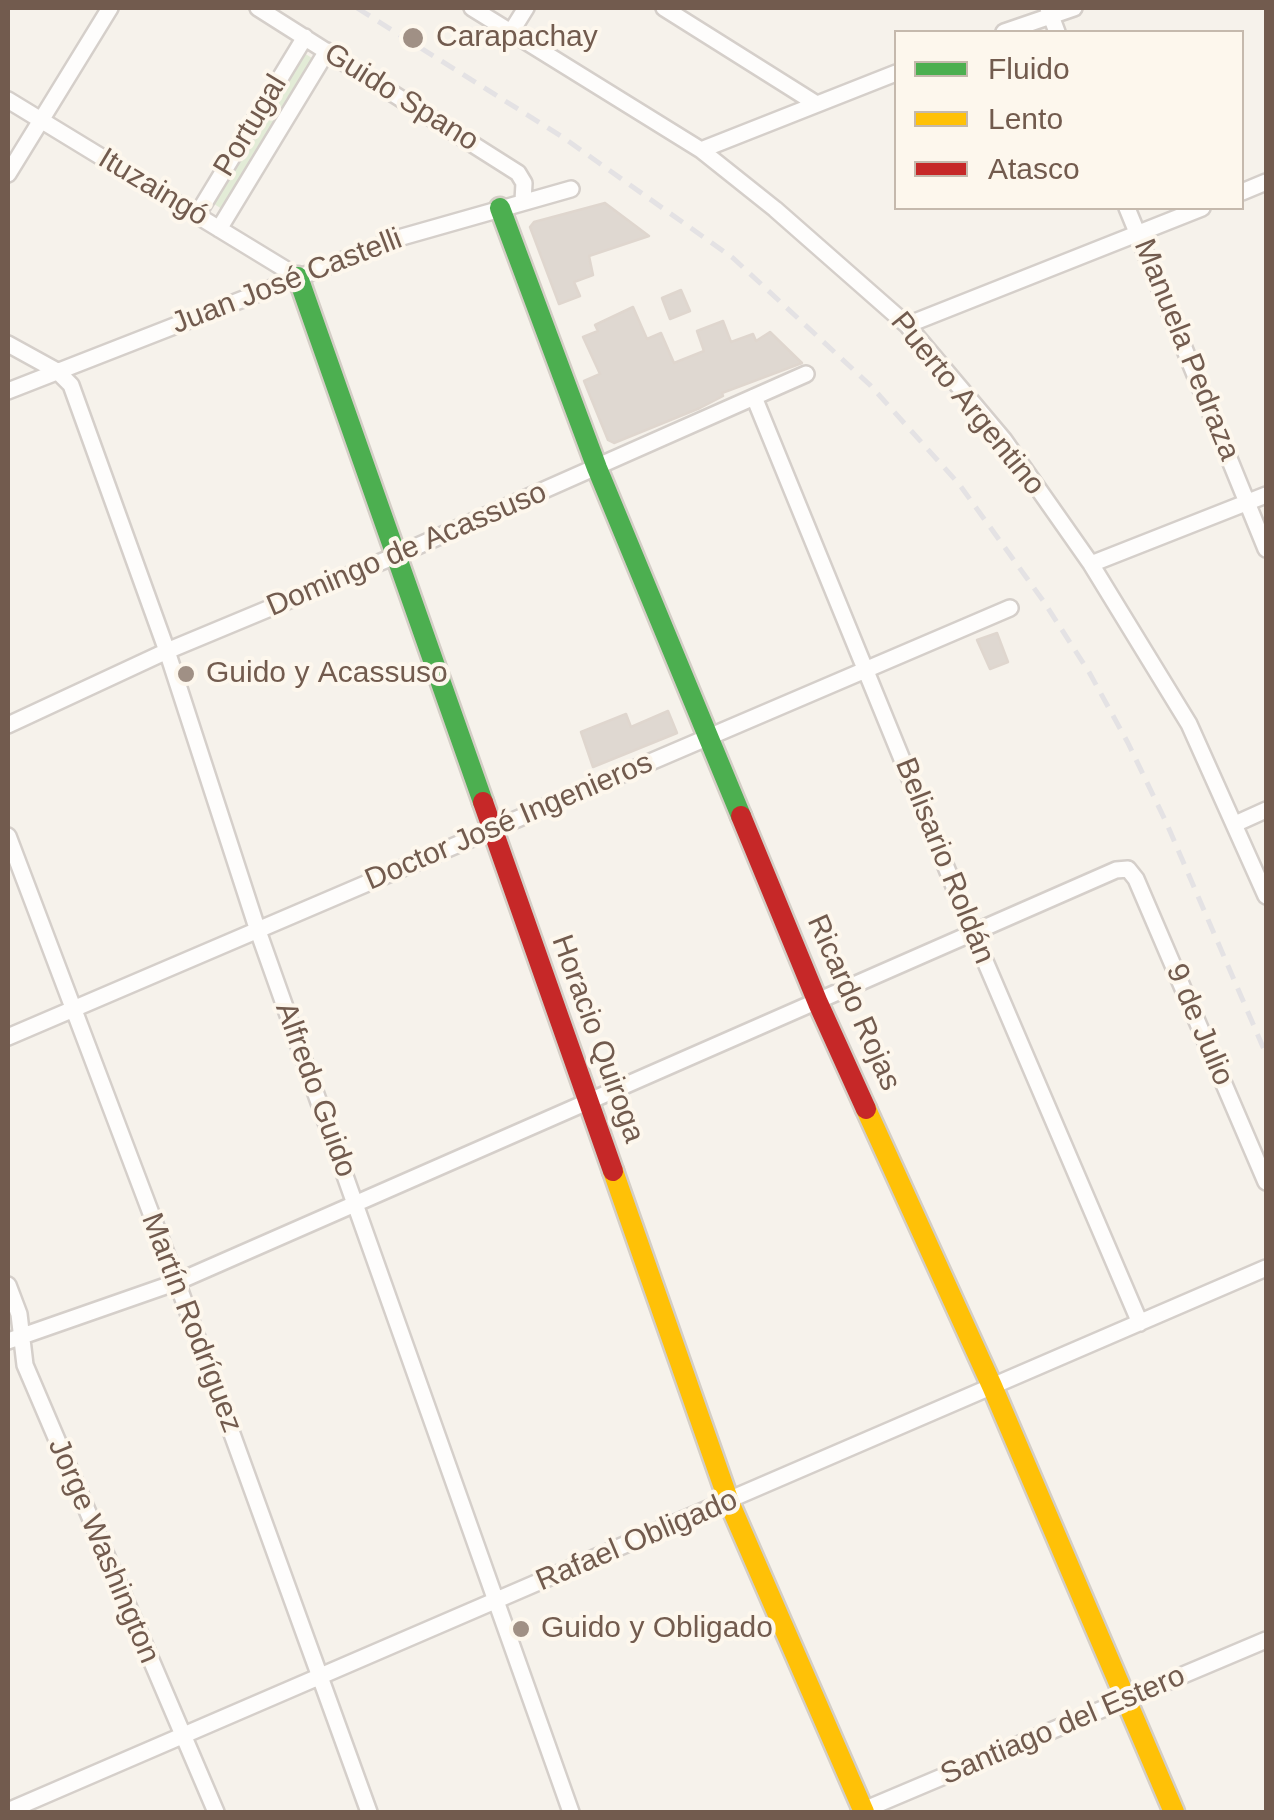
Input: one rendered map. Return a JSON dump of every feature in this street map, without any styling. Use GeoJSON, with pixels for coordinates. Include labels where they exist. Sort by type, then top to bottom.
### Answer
{"type":"FeatureCollection","features":[{"type":"Feature","properties":{"kind":"street"},"geometry":{"type":"LineString","coordinates":[[8,174],[110,8]]}},
{"type":"Feature","properties":{"kind":"street","name":"Guido Spano"},"geometry":{"type":"LineString","coordinates":[[258,8],[518,173],[524,183],[523,202]]}},
{"type":"Feature","properties":{"kind":"street","name":"Puerto Argentino"},"geometry":{"type":"LineString","coordinates":[[472,8],[701,150],[907,324],[1004,440],[1091,564],[1188,724],[1266,896]]}},
{"type":"Feature","properties":{"kind":"street"},"geometry":{"type":"LineString","coordinates":[[511,32],[526,8]]}},
{"type":"Feature","properties":{"kind":"street"},"geometry":{"type":"LineString","coordinates":[[664,8],[815,103]]}},
{"type":"Feature","properties":{"kind":"street"},"geometry":{"type":"LineString","coordinates":[[1034,8],[1074,8]]}},
{"type":"Feature","properties":{"kind":"street"},"geometry":{"type":"LineString","coordinates":[[1008,30],[1049,11]]}},
{"type":"Feature","properties":{"kind":"street","name":"Portugal"},"geometry":{"type":"LineString","coordinates":[[197,216],[305,37]]}},
{"type":"Feature","properties":{"kind":"street","name":"Portugal"},"geometry":{"type":"LineString","coordinates":[[220,229],[327,51]]}},
{"type":"Feature","properties":{"kind":"street"},"geometry":{"type":"LineString","coordinates":[[701,150],[894,73]]}},
{"type":"Feature","properties":{"kind":"street","name":"Ituzaingó"},"geometry":{"type":"LineString","coordinates":[[8,100],[298,277]]}},
{"type":"Feature","properties":{"kind":"street","name":"Juan José Castelli"},"geometry":{"type":"LineString","coordinates":[[8,391],[402,237],[571,189]]}},
{"type":"Feature","properties":{"kind":"street","name":"Ricardo Rojas"},"geometry":{"type":"LineString","coordinates":[[500,208],[597,468],[818,1003],[992,1386],[1174,1812]]}},
{"type":"Feature","properties":{"kind":"street","name":"Manuela Pedraza"},"geometry":{"type":"LineString","coordinates":[[1128,210],[1266,548]]}},
{"type":"Feature","properties":{"kind":"street"},"geometry":{"type":"LineString","coordinates":[[907,324],[1197,210]]}},
{"type":"Feature","properties":{"kind":"street","name":"Horacio Quiroga"},"geometry":{"type":"LineString","coordinates":[[298,277],[729,1502],[862,1812]]}},
{"type":"Feature","properties":{"kind":"street"},"geometry":{"type":"LineString","coordinates":[[8,344],[57,371]]}},
{"type":"Feature","properties":{"kind":"street","name":"Alfredo Guido"},"geometry":{"type":"LineString","coordinates":[[57,371],[71,385],[167,651],[258,928],[571,1812]]}},
{"type":"Feature","properties":{"kind":"street","name":"Domingo de Acassuso"},"geometry":{"type":"LineString","coordinates":[[8,725],[167,651],[395,556],[806,374]]}},
{"type":"Feature","properties":{"kind":"street","name":"Belisario Roldán"},"geometry":{"type":"LineString","coordinates":[[754,397],[973,933],[1140,1323]]}},
{"type":"Feature","properties":{"kind":"street"},"geometry":{"type":"LineString","coordinates":[[1091,564],[1266,495]]}},
{"type":"Feature","properties":{"kind":"street","name":"Doctor José Ingenieros"},"geometry":{"type":"LineString","coordinates":[[8,1036],[1010,608]]}},
{"type":"Feature","properties":{"kind":"street"},"geometry":{"type":"LineString","coordinates":[[1235,824],[1266,810]]}},
{"type":"Feature","properties":{"kind":"street","name":"Martín Rodríguez"},"geometry":{"type":"LineString","coordinates":[[8,836],[177,1282],[369,1812]]}},
{"type":"Feature","properties":{"kind":"street","name":"9 de Julio"},"geometry":{"type":"LineString","coordinates":[[973,933],[1116,870],[1128,870],[1136,879],[1266,1182]]}},
{"type":"Feature","properties":{"kind":"street"},"geometry":{"type":"LineString","coordinates":[[14,1339],[177,1282],[973,933]]}},
{"type":"Feature","properties":{"kind":"street","name":"Rafael Obligado"},"geometry":{"type":"LineString","coordinates":[[8,1811],[1266,1268]]}},
{"type":"Feature","properties":{"kind":"street","name":"Jorge Washington"},"geometry":{"type":"LineString","coordinates":[[8,1285],[19,1314],[14,1339],[24,1365],[216,1812]]}},
{"type":"Feature","properties":{"kind":"street","name":"Santiago del Estero"},"geometry":{"type":"LineString","coordinates":[[862,1812],[1266,1640]]}},
{"type":"Feature","properties":{"kind":"green space"},"geometry":{"type":"Polygon","coordinates":[[[301,51],[315,60],[225,211],[211,202],[301,51]]]}},
{"type":"Feature","properties":{"kind":"building"},"geometry":{"type":"Polygon","coordinates":[[[605,203],[649,236],[589,256],[593,275],[574,282],[580,296],[559,304],[530,227],[534,222],[605,203]]]}},
{"type":"Feature","properties":{"kind":"building"},"geometry":{"type":"Polygon","coordinates":[[[681,290],[690,311],[670,319],[662,298],[681,290]]]}},
{"type":"Feature","properties":{"kind":"building"},"geometry":{"type":"Polygon","coordinates":[[[633,307],[647,339],[661,333],[674,363],[704,351],[697,331],[723,321],[731,342],[753,334],[756,341],[770,332],[802,363],[722,393],[723,396],[700,408],[614,443],[608,440],[584,381],[600,374],[583,337],[598,331],[595,325],[633,307]]]}},
{"type":"Feature","properties":{"kind":"building"},"geometry":{"type":"Polygon","coordinates":[[[997,633],[1008,662],[990,669],[977,640],[997,633]]]}},
{"type":"Feature","properties":{"kind":"building"},"geometry":{"type":"Polygon","coordinates":[[[668,711],[677,733],[593,767],[581,732],[626,714],[631,727],[668,711]]]}},
{"type":"Feature","properties":{"kind":"railway"},"geometry":{"type":"LineString","coordinates":[[357,8],[561,136],[733,258],[870,385],[959,484],[1044,602],[1128,743],[1266,1054]]}},
{"type":"Feature","properties":{"kind":"traffic: fast"},"geometry":{"type":"LineString","coordinates":[[500,208],[597,468],[741,816]]}},
{"type":"Feature","properties":{"kind":"traffic: fast"},"geometry":{"type":"LineString","coordinates":[[298,277],[483,802]]}},
{"type":"Feature","properties":{"kind":"traffic: slow"},"geometry":{"type":"LineString","coordinates":[[866,1109],[992,1386],[1174,1812]]}},
{"type":"Feature","properties":{"kind":"traffic: slow"},"geometry":{"type":"LineString","coordinates":[[613,1171],[729,1502],[864,1812]]}},
{"type":"Feature","properties":{"kind":"traffic: jam"},"geometry":{"type":"LineString","coordinates":[[483,802],[613,1171]]}},
{"type":"Feature","properties":{"kind":"traffic: jam"},"geometry":{"type":"LineString","coordinates":[[741,816],[866,1109]]}},
{"type":"Feature","properties":{"kind":"place","name":"Carapachay"},"geometry":{"type":"Point","coordinates":[413,38]}},
{"type":"Feature","properties":{"kind":"place","name":"Guido y Acassuso"},"geometry":{"type":"Point","coordinates":[186,674]}},
{"type":"Feature","properties":{"kind":"place","name":"Guido y Obligado"},"geometry":{"type":"Point","coordinates":[521,1629]}}]}
